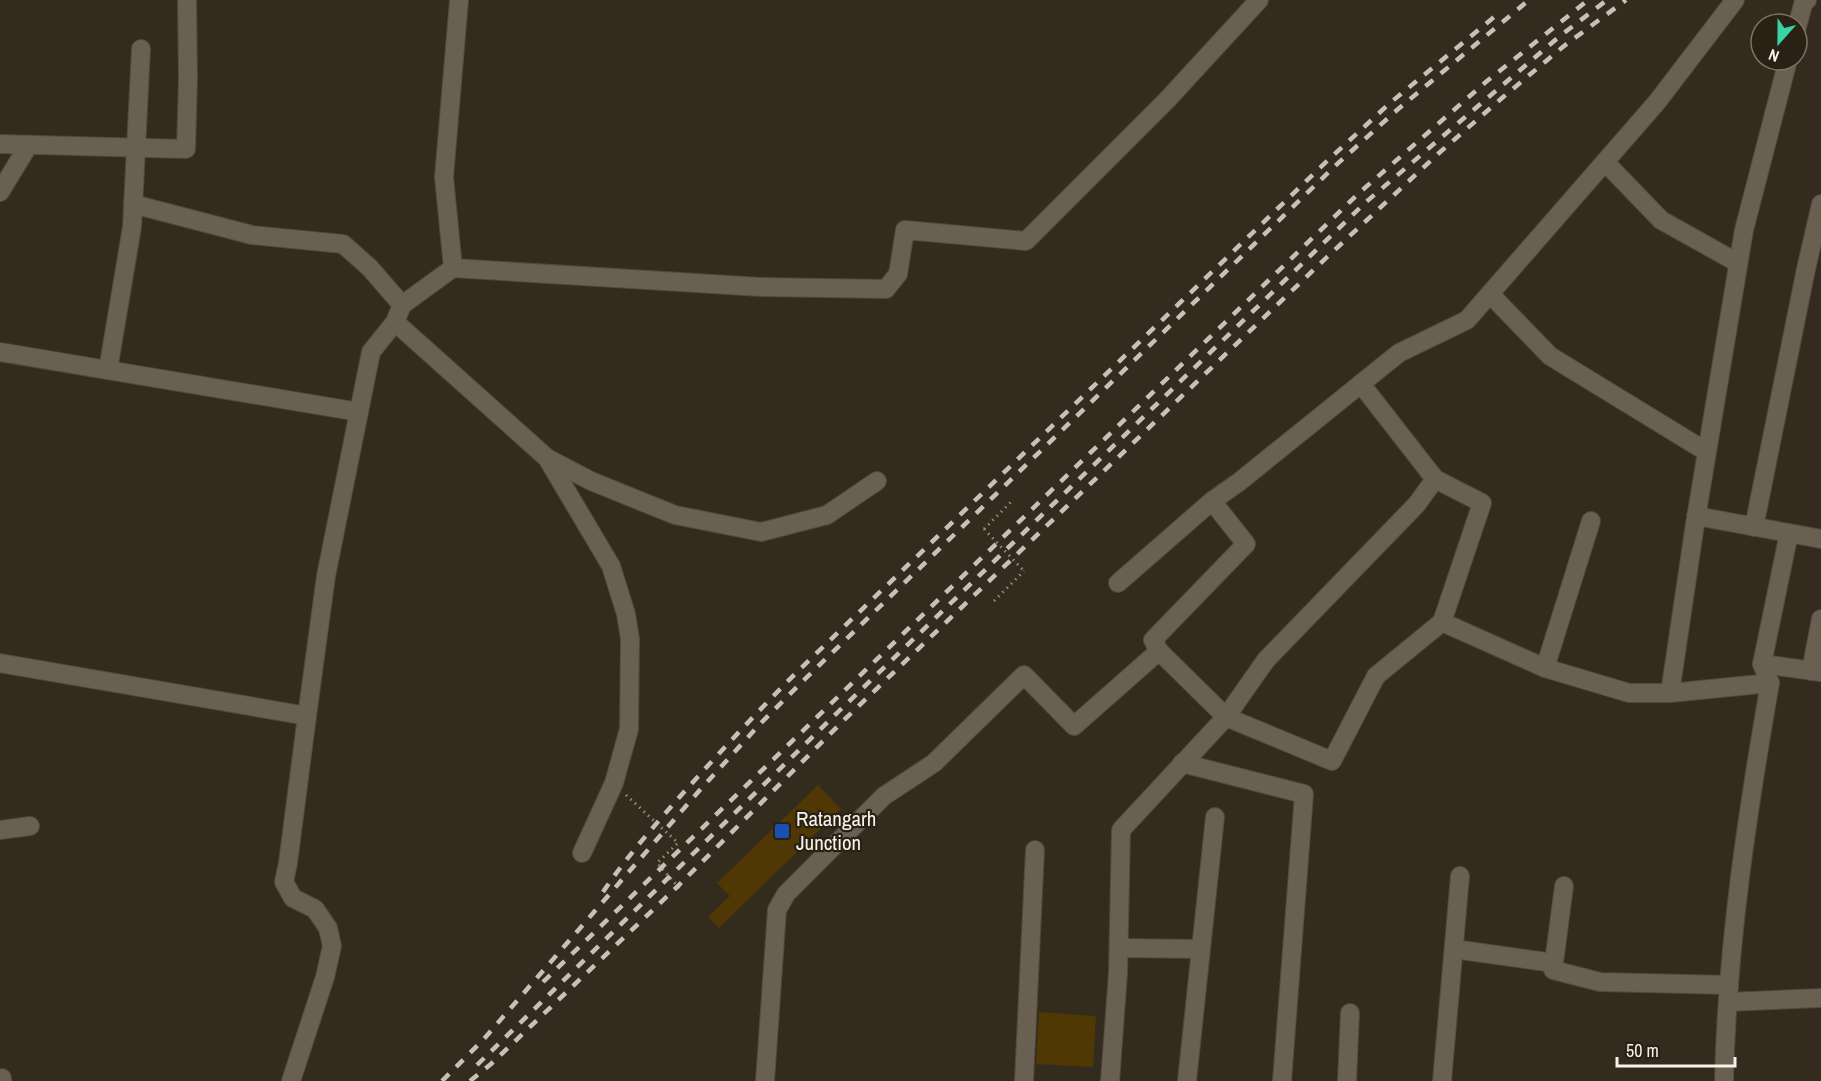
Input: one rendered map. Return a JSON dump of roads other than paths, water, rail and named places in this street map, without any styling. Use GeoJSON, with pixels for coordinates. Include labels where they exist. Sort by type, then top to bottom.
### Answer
{"type":"FeatureCollection","features":[{"type":"Feature","properties":{"kind":"street"},"geometry":{"type":"LineString","coordinates":[[0,144],[186,149],[187,0]]}},
{"type":"Feature","properties":{"kind":"street"},"geometry":{"type":"LineString","coordinates":[[453,268],[444,177],[459,0]]}},
{"type":"Feature","properties":{"kind":"street"},"geometry":{"type":"LineString","coordinates":[[291,1081],[325,977],[332,946],[328,928],[315,909],[293,898],[284,882],[326,576],[371,352],[398,314],[453,268],[761,287],[886,289],[898,274],[905,230],[1026,240],[1167,100],[1259,0]]}},
{"type":"Feature","properties":{"kind":"street"},"geometry":{"type":"LineString","coordinates":[[1118,583],[1212,501],[1239,482],[1399,353],[1467,320],[1657,102],[1736,0]]}},
{"type":"Feature","properties":{"kind":"street"},"geometry":{"type":"LineString","coordinates":[[108,370],[132,227],[141,50]]}},
{"type":"Feature","properties":{"kind":"street"},"geometry":{"type":"LineString","coordinates":[[1670,693],[1696,516],[1744,230],[1785,72]]}},
{"type":"Feature","properties":{"kind":"street"},"geometry":{"type":"LineString","coordinates":[[0,192],[28,146]]}},
{"type":"Feature","properties":{"kind":"street"},"geometry":{"type":"LineString","coordinates":[[1605,162],[1661,220],[1738,263]]}},
{"type":"Feature","properties":{"kind":"street"},"geometry":{"type":"LineString","coordinates":[[133,204],[252,235],[343,244],[369,268],[398,314],[547,458],[611,566],[626,614],[630,639],[629,729],[614,783],[582,853]]}},
{"type":"Feature","properties":{"kind":"street"},"geometry":{"type":"LineString","coordinates":[[1754,527],[1813,270],[1821,204]]}},
{"type":"Feature","properties":{"kind":"street"},"geometry":{"type":"LineString","coordinates":[[1490,294],[1550,356],[1707,452]]}},
{"type":"Feature","properties":{"kind":"street"},"geometry":{"type":"LineString","coordinates":[[0,352],[359,412]]}},
{"type":"Feature","properties":{"kind":"street"},"geometry":{"type":"LineString","coordinates":[[1212,501],[1246,544],[1154,640],[1159,651],[1226,717],[1332,761],[1376,676],[1442,622],[1482,504],[1435,479],[1361,384]]}},
{"type":"Feature","properties":{"kind":"street"},"geometry":{"type":"LineString","coordinates":[[547,458],[591,481],[675,514],[761,532],[827,516],[878,481]]}},
{"type":"Feature","properties":{"kind":"street"},"geometry":{"type":"LineString","coordinates":[[1110,1081],[1119,948],[1120,830],[1226,717],[1266,660],[1417,504],[1435,479]]}},
{"type":"Feature","properties":{"kind":"street"},"geometry":{"type":"LineString","coordinates":[[1696,516],[1821,539]]}},
{"type":"Feature","properties":{"kind":"street"},"geometry":{"type":"LineString","coordinates":[[1545,668],[1591,520]]}},
{"type":"Feature","properties":{"kind":"street"},"geometry":{"type":"LineString","coordinates":[[1724,1081],[1728,993],[1746,824],[1770,684],[1762,664],[1789,533]]}},
{"type":"Feature","properties":{"kind":"street"},"geometry":{"type":"LineString","coordinates":[[1762,664],[1816,672],[1821,619]]}},
{"type":"Feature","properties":{"kind":"street"},"geometry":{"type":"LineString","coordinates":[[1442,622],[1545,668],[1629,693],[1670,693],[1770,684]]}},
{"type":"Feature","properties":{"kind":"street"},"geometry":{"type":"LineString","coordinates":[[765,1081],[777,910],[786,894],[884,795],[934,763],[1024,675],[1074,726],[1159,651]]}},
{"type":"Feature","properties":{"kind":"street"},"geometry":{"type":"LineString","coordinates":[[0,663],[307,716]]}},
{"type":"Feature","properties":{"kind":"street"},"geometry":{"type":"LineString","coordinates":[[1182,763],[1304,794],[1282,1081]]}},
{"type":"Feature","properties":{"kind":"street"},"geometry":{"type":"LineString","coordinates":[[1187,1081],[1215,817]]}},
{"type":"Feature","properties":{"kind":"street"},"geometry":{"type":"LineString","coordinates":[[0,830],[30,826]]}},
{"type":"Feature","properties":{"kind":"street"},"geometry":{"type":"LineString","coordinates":[[1023,1081],[1035,850]]}},
{"type":"Feature","properties":{"kind":"street"},"geometry":{"type":"LineString","coordinates":[[1442,1081],[1460,876]]}},
{"type":"Feature","properties":{"kind":"street"},"geometry":{"type":"LineString","coordinates":[[1564,886],[1553,970],[1600,982],[1821,999]]}},
{"type":"Feature","properties":{"kind":"street"},"geometry":{"type":"LineString","coordinates":[[1119,948],[1201,949]]}},
{"type":"Feature","properties":{"kind":"street"},"geometry":{"type":"LineString","coordinates":[[1454,949],[1554,963]]}},
{"type":"Feature","properties":{"kind":"street"},"geometry":{"type":"LineString","coordinates":[[1347,1081],[1350,1013]]}},
{"type":"Feature","properties":{"kind":"railway"},"geometry":{"type":"LineString","coordinates":[[442,1081],[483,1040],[699,791],[805,679],[1335,166],[1397,110],[1529,0]]}},
{"type":"Feature","properties":{"kind":"railway"},"geometry":{"type":"LineString","coordinates":[[543,982],[1359,193],[1487,81],[1588,0]]}},
{"type":"Feature","properties":{"kind":"railway"},"geometry":{"type":"LineString","coordinates":[[477,1065],[838,712],[1366,202],[1560,36],[1607,0]]}},
{"type":"Feature","properties":{"kind":"railway"},"geometry":{"type":"LineString","coordinates":[[470,1081],[491,1064],[678,886],[843,721],[1326,258],[1502,98],[1564,46],[1626,0]]}},
{"type":"Feature","properties":{"kind":"railway"},"geometry":{"type":"LineString","coordinates":[[603,892],[652,828],[797,672],[1327,161],[1390,103],[1499,13]]}},
{"type":"Feature","properties":{"kind":"place","name":"Ratangarh Junction"},"geometry":{"type":"Point","coordinates":[782,831]}}]}
